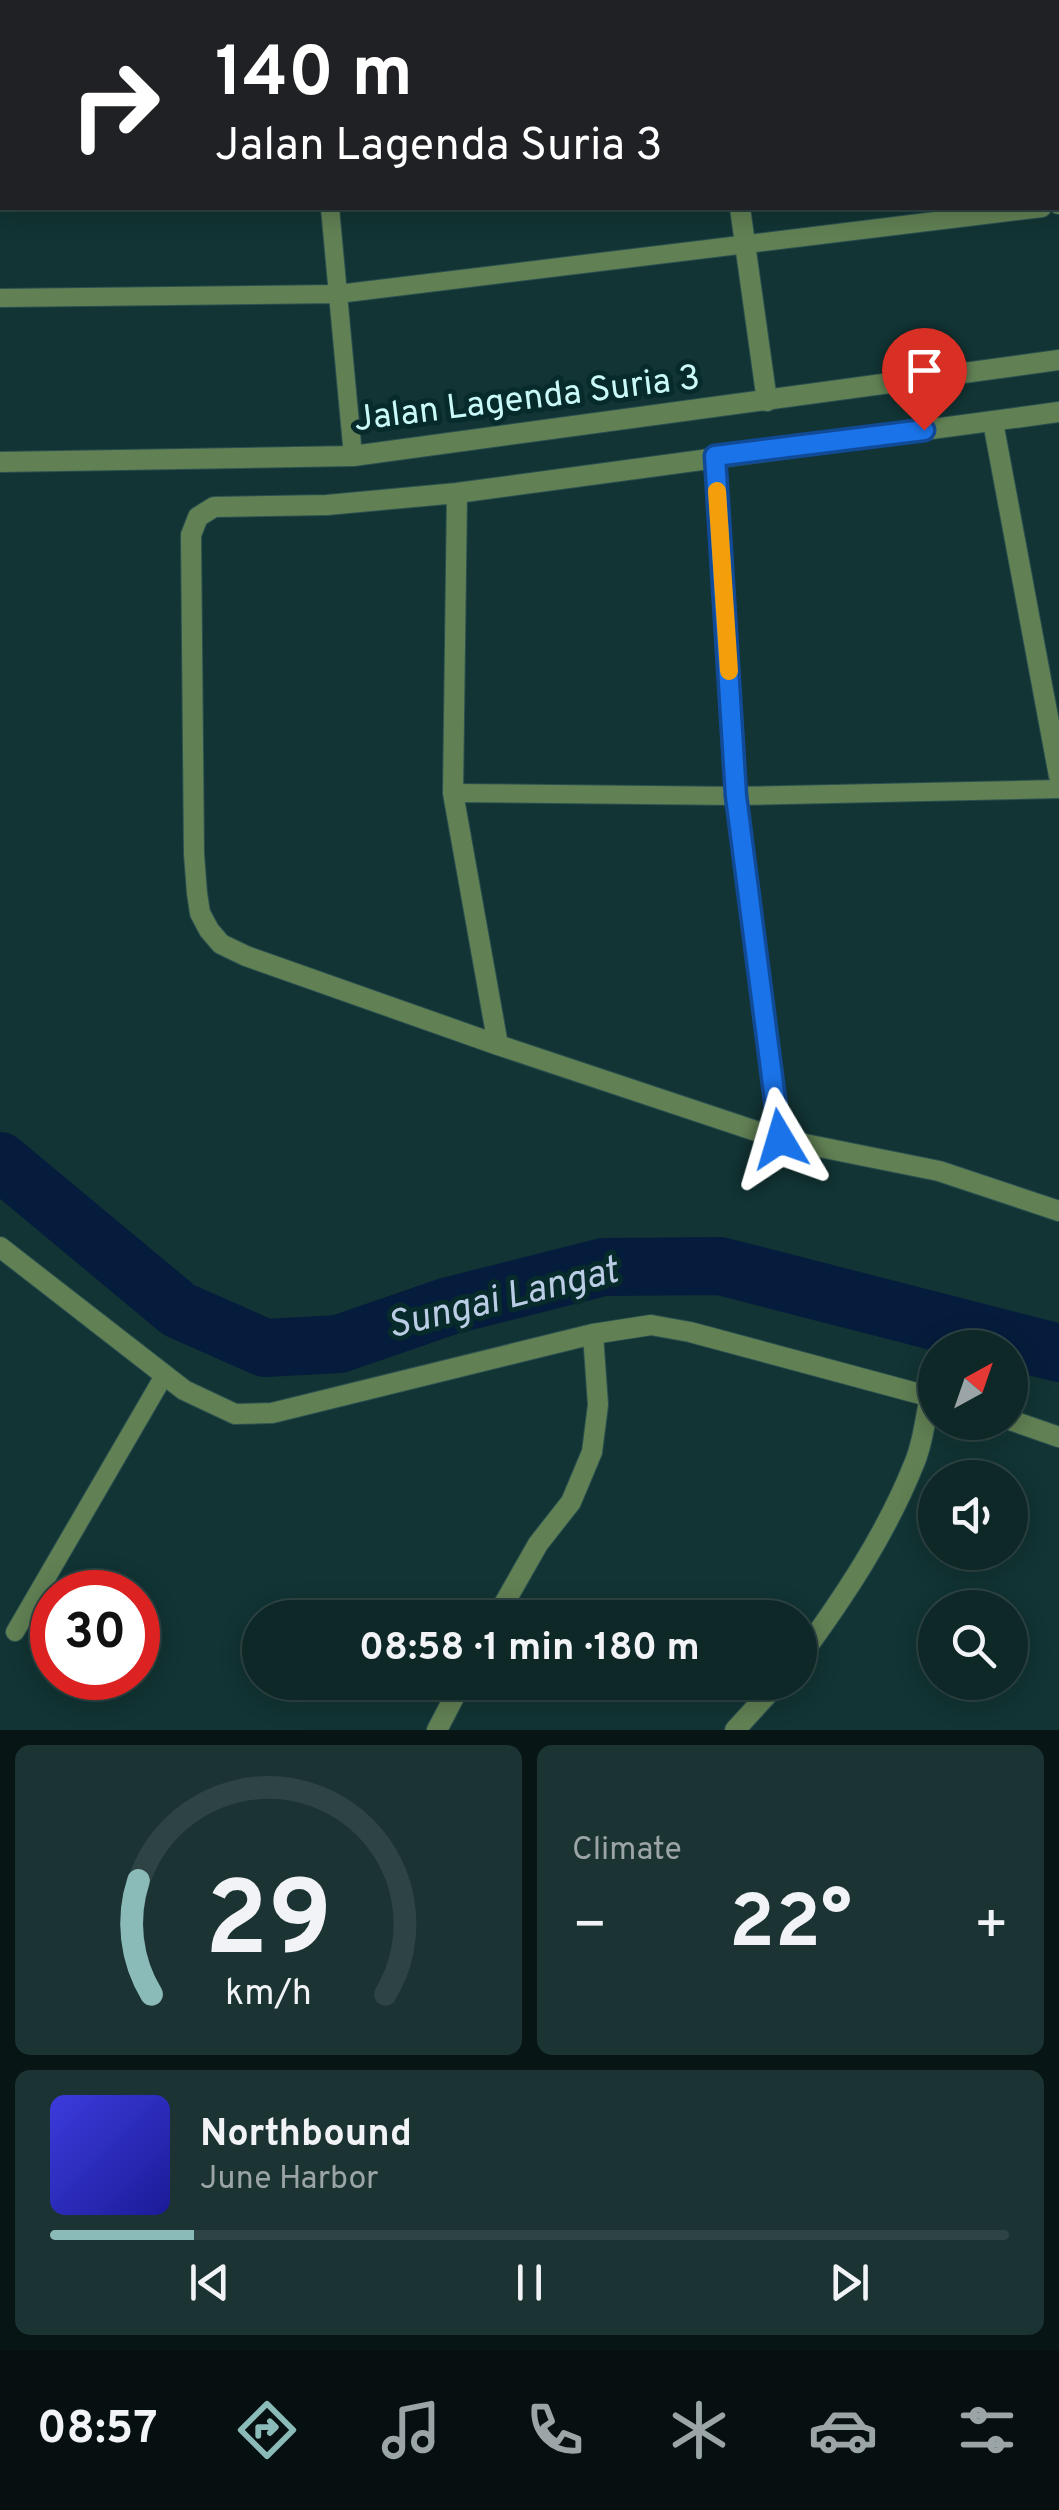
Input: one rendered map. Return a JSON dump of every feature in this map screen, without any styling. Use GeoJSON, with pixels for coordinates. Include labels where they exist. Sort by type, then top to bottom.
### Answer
{"type":"FeatureCollection","features":[{"type":"Feature","properties":{"kind":"street"},"geometry":{"type":"LineString","coordinates":[[740,210],[766,401]]}},
{"type":"Feature","properties":{"kind":"street","name":"Jalan Lagenda Suria 3"},"geometry":{"type":"LineString","coordinates":[[0,462],[353,456],[1059,360]]}},
{"type":"Feature","properties":{"kind":"street"},"geometry":{"type":"LineString","coordinates":[[1059,412],[456,493],[327,504],[214,507],[198,517],[191,536],[194,854],[200,914],[221,944],[498,1045],[780,1139],[939,1170],[1059,1211]]}},
{"type":"Feature","properties":{"kind":"street"},"geometry":{"type":"LineString","coordinates":[[994,422],[1059,776]]}},
{"type":"Feature","properties":{"kind":"street"},"geometry":{"type":"LineString","coordinates":[[715,456],[736,796],[780,1139]]}},
{"type":"Feature","properties":{"kind":"street"},"geometry":{"type":"LineString","coordinates":[[456,493],[453,793],[498,1045]]}},
{"type":"Feature","properties":{"kind":"street"},"geometry":{"type":"LineString","coordinates":[[0,1248],[184,1390],[235,1414],[272,1413],[593,1334],[651,1325],[918,1393]]}},
{"type":"Feature","properties":{"kind":"street"},"geometry":{"type":"LineString","coordinates":[[506,1600],[538,1544],[571,1502],[592,1452],[598,1405],[593,1334]]}},
{"type":"Feature","properties":{"kind":"street"},"geometry":{"type":"LineString","coordinates":[[1028,1426],[1059,1437]]}},
{"type":"Feature","properties":{"kind":"street"},"geometry":{"type":"LineString","coordinates":[[817,1634],[851,1588],[888,1520],[916,1462],[921,1440]]}},
{"type":"Feature","properties":{"kind":"street"},"geometry":{"type":"LineString","coordinates":[[436,1730],[452,1700]]}},
{"type":"Feature","properties":{"kind":"street"},"geometry":{"type":"LineString","coordinates":[[735,1730],[762,1700]]}},
{"type":"Feature","properties":{"kind":"lane"},"geometry":{"type":"LineString","coordinates":[[330,210],[353,456]]}},
{"type":"Feature","properties":{"kind":"lane"},"geometry":{"type":"LineString","coordinates":[[0,298],[338,294],[1026,210]]}},
{"type":"Feature","properties":{"kind":"lane"},"geometry":{"type":"LineString","coordinates":[[453,793],[736,796],[1059,789]]}},
{"type":"Feature","properties":{"kind":"lane"},"geometry":{"type":"LineString","coordinates":[[15,1632],[165,1374]]}},
{"type":"Feature","properties":{"kind":"waterway","name":"Sungai Langat"},"geometry":{"type":"LineString","coordinates":[[0,1161],[179,1310],[265,1348],[339,1344],[449,1306],[603,1267],[720,1266],[1059,1353]]}},
{"type":"Feature","properties":{"kind":"slow traffic"},"geometry":{"type":"LineString","coordinates":[[717,491],[729,671]]}},
{"type":"Feature","properties":{"kind":"route"},"geometry":{"type":"LineString","coordinates":[[780,1139],[736,796],[715,456],[924,430]]}}]}
